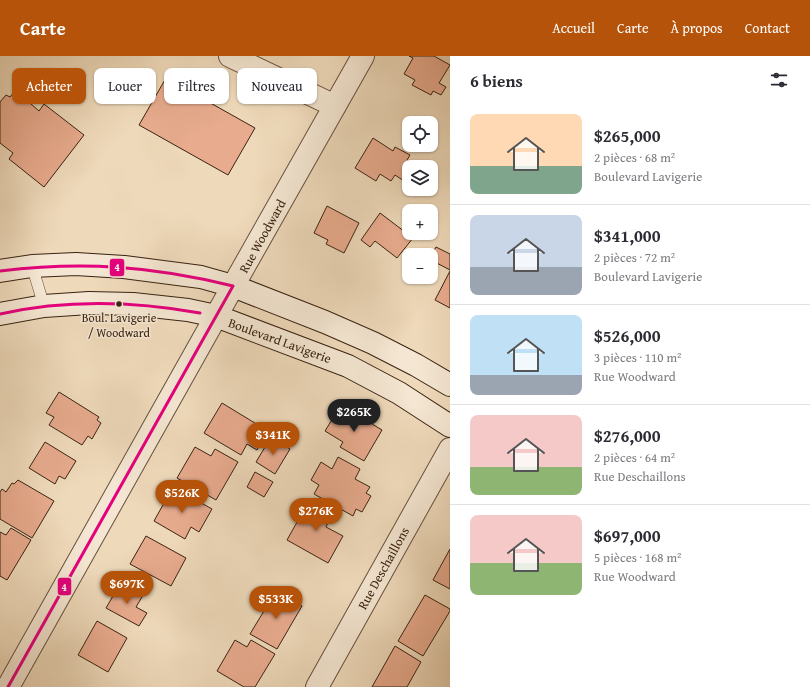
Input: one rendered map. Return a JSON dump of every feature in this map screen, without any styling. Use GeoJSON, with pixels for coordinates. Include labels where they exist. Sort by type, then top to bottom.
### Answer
{"type":"FeatureCollection","features":[{"type":"Feature","properties":{"kind":"street"},"geometry":{"type":"LineString","coordinates":[[230,56],[334,106]]}},
{"type":"Feature","properties":{"kind":"street","name":"Rue Woodward"},"geometry":{"type":"LineString","coordinates":[[8,687],[363,56]]}},
{"type":"Feature","properties":{"kind":"street"},"geometry":{"type":"LineString","coordinates":[[0,270],[32,266],[76,264],[124,267],[201,277],[233,286],[317,319],[372,343],[416,365],[450,386]]}},
{"type":"Feature","properties":{"kind":"street","name":"Boulevard Lavigerie"},"geometry":{"type":"LineString","coordinates":[[0,314],[44,306],[89,303],[133,304],[188,310],[216,316],[348,366],[399,392],[450,426]]}},
{"type":"Feature","properties":{"kind":"street","name":"Rue Deschaillons"},"geometry":{"type":"LineString","coordinates":[[317,687],[450,449]]}},
{"type":"Feature","properties":{"kind":"lane"},"geometry":{"type":"LineString","coordinates":[[32,266],[44,306]]}},
{"type":"Feature","properties":{"kind":"building"},"geometry":{"type":"Polygon","coordinates":[[[409,56],[434,56],[450,65],[439,83],[446,87],[441,95],[433,91],[431,95],[412,85],[415,80],[404,74],[413,58],[409,56]]]}},
{"type":"Feature","properties":{"kind":"building"},"geometry":{"type":"Polygon","coordinates":[[[164,81],[164,104],[212,104],[255,128],[228,175],[139,125],[151,104],[156,104],[156,95],[164,81]]]}},
{"type":"Feature","properties":{"kind":"building"},"geometry":{"type":"Polygon","coordinates":[[[6,95],[10,97],[12,95],[12,104],[31,104],[39,111],[44,104],[84,135],[44,187],[9,159],[13,153],[0,143],[0,102],[6,95]]]}},
{"type":"Feature","properties":{"kind":"building"},"geometry":{"type":"Polygon","coordinates":[[[373,138],[393,151],[395,147],[410,155],[407,160],[402,160],[402,180],[395,175],[391,181],[380,174],[376,181],[355,168],[373,138]]]}},
{"type":"Feature","properties":{"kind":"building"},"geometry":{"type":"Polygon","coordinates":[[[327,206],[359,223],[344,253],[326,244],[328,240],[314,233],[327,206]]]}},
{"type":"Feature","properties":{"kind":"building"},"geometry":{"type":"Polygon","coordinates":[[[380,213],[402,230],[402,240],[411,240],[405,248],[402,248],[402,252],[397,258],[375,241],[370,247],[361,240],[380,213]]]}},
{"type":"Feature","properties":{"kind":"building"},"geometry":{"type":"Polygon","coordinates":[[[438,248],[450,254],[450,270],[438,264],[438,248]]]}},
{"type":"Feature","properties":{"kind":"building"},"geometry":{"type":"Polygon","coordinates":[[[450,271],[450,308],[435,300],[450,271]]]}},
{"type":"Feature","properties":{"kind":"building"},"geometry":{"type":"Polygon","coordinates":[[[59,392],[99,417],[97,420],[101,423],[92,439],[88,436],[82,445],[49,425],[54,417],[46,413],[59,392]]]}},
{"type":"Feature","properties":{"kind":"building"},"geometry":{"type":"Polygon","coordinates":[[[222,403],[268,431],[257,450],[247,444],[241,455],[204,433],[222,403]]]}},
{"type":"Feature","properties":{"kind":"building"},"geometry":{"type":"Polygon","coordinates":[[[341,405],[382,430],[364,461],[340,447],[343,442],[325,431],[341,405]]]}},
{"type":"Feature","properties":{"kind":"building"},"geometry":{"type":"Polygon","coordinates":[[[271,437],[290,449],[275,474],[256,462],[271,437]]]}},
{"type":"Feature","properties":{"kind":"building"},"geometry":{"type":"Polygon","coordinates":[[[45,442],[76,461],[65,479],[59,476],[55,484],[29,468],[45,442]]]}},
{"type":"Feature","properties":{"kind":"building"},"geometry":{"type":"Polygon","coordinates":[[[195,447],[211,456],[215,449],[238,462],[216,500],[177,478],[195,447]]]}},
{"type":"Feature","properties":{"kind":"building"},"geometry":{"type":"Polygon","coordinates":[[[338,457],[360,469],[355,479],[370,487],[366,493],[371,496],[362,512],[356,509],[353,516],[314,494],[319,485],[311,480],[321,462],[332,469],[338,457]]]}},
{"type":"Feature","properties":{"kind":"building"},"geometry":{"type":"Polygon","coordinates":[[[255,472],[273,482],[264,497],[247,487],[255,472]]]}},
{"type":"Feature","properties":{"kind":"building"},"geometry":{"type":"Polygon","coordinates":[[[18,480],[54,501],[32,538],[0,519],[0,492],[2,489],[6,492],[12,483],[14,484],[18,480]]]}},
{"type":"Feature","properties":{"kind":"building"},"geometry":{"type":"Polygon","coordinates":[[[173,487],[212,509],[199,532],[191,527],[185,539],[154,521],[173,487]]]}},
{"type":"Feature","properties":{"kind":"building"},"geometry":{"type":"Polygon","coordinates":[[[310,499],[333,512],[326,527],[343,536],[328,563],[287,540],[310,499]]]}},
{"type":"Feature","properties":{"kind":"building"},"geometry":{"type":"Polygon","coordinates":[[[11,528],[31,540],[7,580],[0,576],[0,532],[6,535],[11,528]]]}},
{"type":"Feature","properties":{"kind":"building"},"geometry":{"type":"Polygon","coordinates":[[[146,536],[186,558],[171,586],[130,564],[146,536]]]}},
{"type":"Feature","properties":{"kind":"building"},"geometry":{"type":"Polygon","coordinates":[[[450,549],[450,589],[433,580],[450,549]]]}},
{"type":"Feature","properties":{"kind":"building"},"geometry":{"type":"Polygon","coordinates":[[[120,584],[142,597],[136,607],[147,613],[139,626],[106,608],[120,584]]]}},
{"type":"Feature","properties":{"kind":"building"},"geometry":{"type":"Polygon","coordinates":[[[276,591],[302,606],[277,649],[250,634],[276,591]]]}},
{"type":"Feature","properties":{"kind":"building"},"geometry":{"type":"Polygon","coordinates":[[[425,595],[450,609],[450,611],[423,656],[398,641],[425,595]]]}},
{"type":"Feature","properties":{"kind":"building"},"geometry":{"type":"Polygon","coordinates":[[[97,621],[127,638],[108,672],[78,655],[97,621]]]}},
{"type":"Feature","properties":{"kind":"building"},"geometry":{"type":"Polygon","coordinates":[[[235,640],[247,647],[251,640],[275,654],[255,687],[244,687],[217,671],[235,640]]]}},
{"type":"Feature","properties":{"kind":"building"},"geometry":{"type":"Polygon","coordinates":[[[395,646],[421,662],[407,687],[372,687],[395,646]]]}},
{"type":"Feature","properties":{"kind":"transit line","name":"4"},"geometry":{"type":"LineString","coordinates":[[0,271],[60,266],[117,267],[174,274],[233,286]]}},
{"type":"Feature","properties":{"kind":"transit line","name":"4"},"geometry":{"type":"LineString","coordinates":[[8,687],[233,286]]}},
{"type":"Feature","properties":{"kind":"transit line","name":"4"},"geometry":{"type":"LineString","coordinates":[[0,314],[50,306],[100,303],[150,306],[200,313]]}},
{"type":"Feature","properties":{"kind":"place","name":"Boul. Lavigerie / Woodward"},"geometry":{"type":"Point","coordinates":[119,304]}}]}
